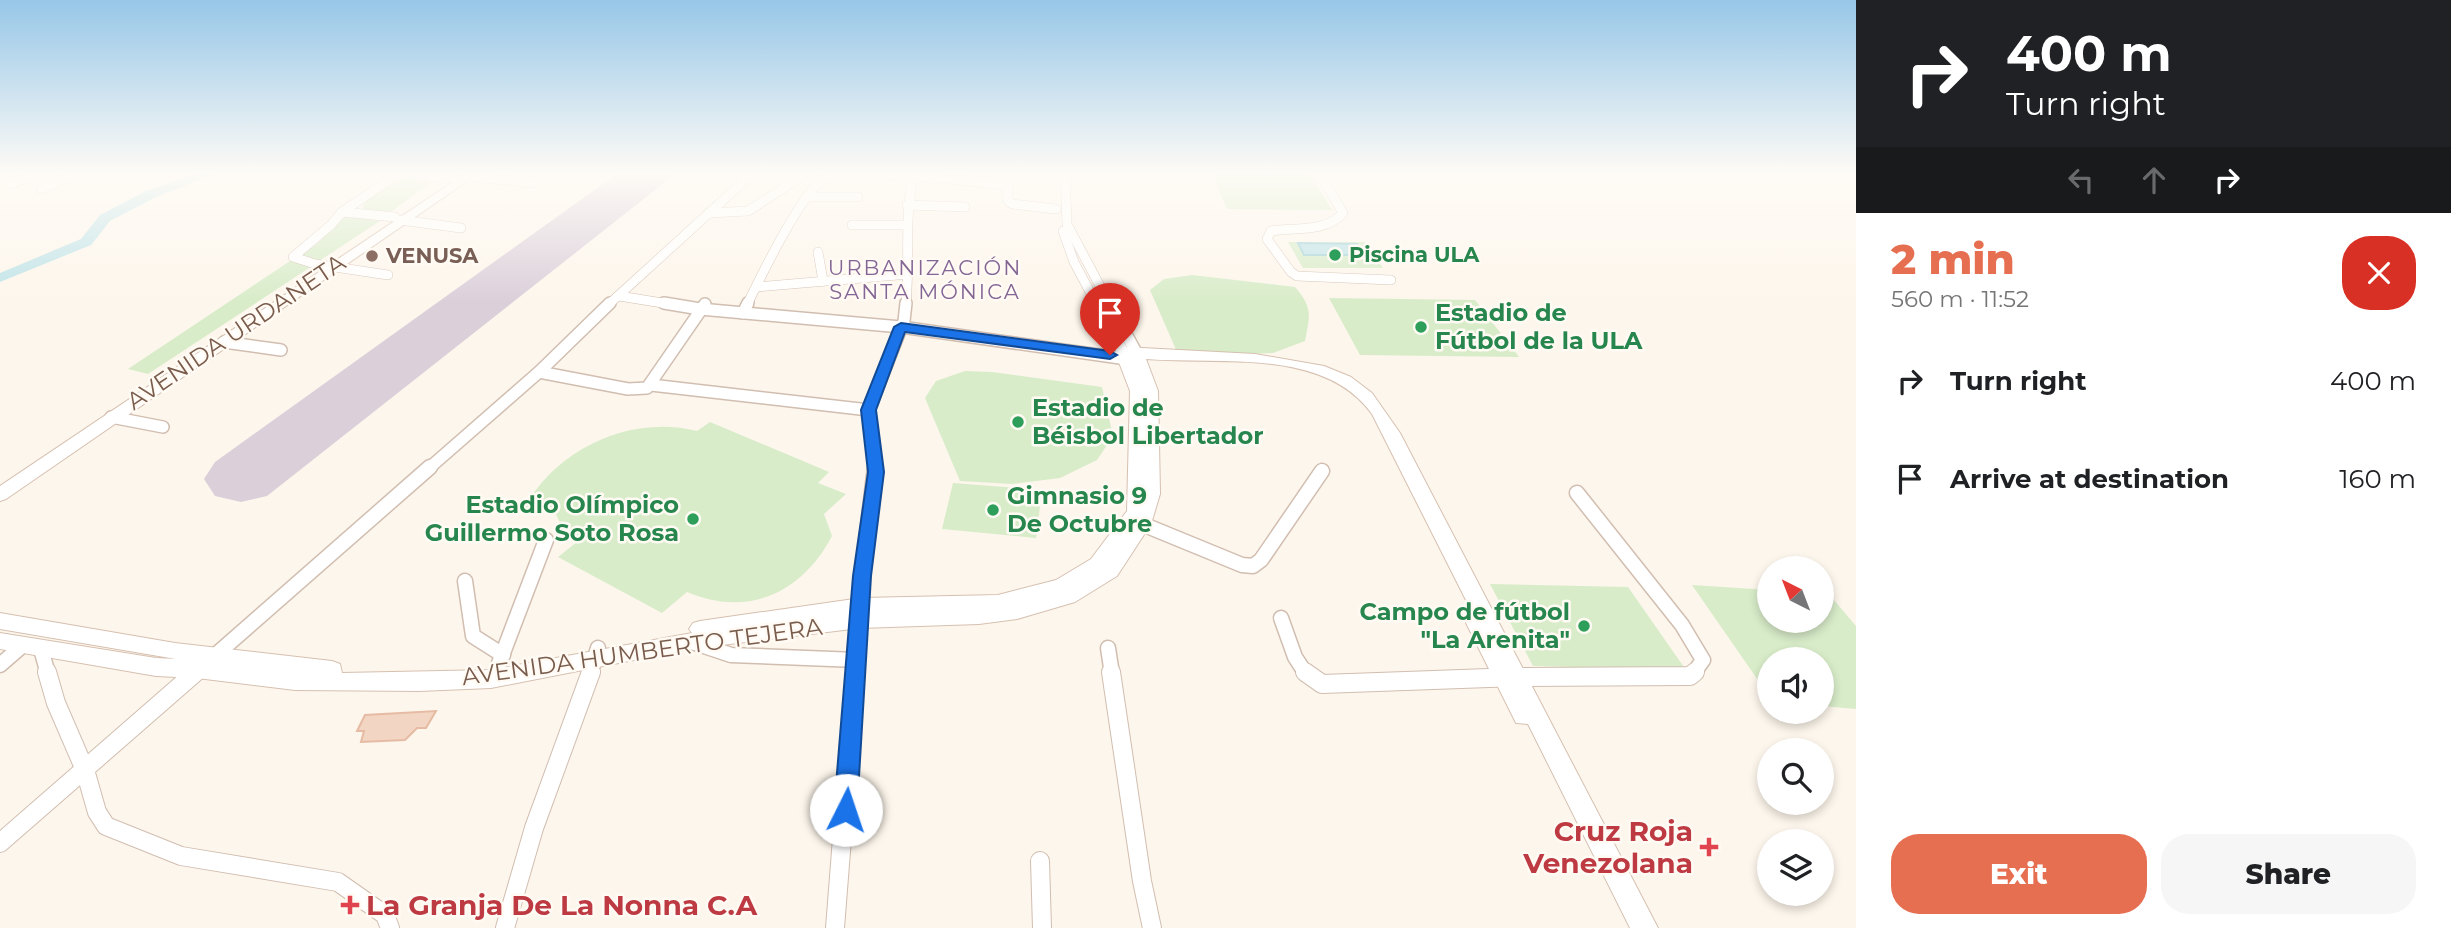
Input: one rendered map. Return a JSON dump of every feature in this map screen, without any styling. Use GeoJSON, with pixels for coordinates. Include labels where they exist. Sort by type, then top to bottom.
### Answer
{"type":"FeatureCollection","features":[{"type":"Feature","properties":{"kind":"street"},"geometry":{"type":"LineString","coordinates":[[338,216],[293,257],[304,262],[388,275]]}},
{"type":"Feature","properties":{"kind":"street"},"geometry":{"type":"LineString","coordinates":[[382,216],[461,228]]}},
{"type":"Feature","properties":{"kind":"street","name":"AVENIDA URDANETA"},"geometry":{"type":"LineString","coordinates":[[0,483],[401,216]]}},
{"type":"Feature","properties":{"kind":"street"},"geometry":{"type":"LineString","coordinates":[[0,843],[539,372],[705,216]]}},
{"type":"Feature","properties":{"kind":"street"},"geometry":{"type":"LineString","coordinates":[[744,310],[796,216]]}},
{"type":"Feature","properties":{"kind":"street"},"geometry":{"type":"LineString","coordinates":[[835,928],[862,576],[876,472],[869,410],[902,324],[909,274],[907,216]]}},
{"type":"Feature","properties":{"kind":"street","name":"AVENIDA HUMBERTO TEJERA"},"geometry":{"type":"LineString","coordinates":[[205,662],[295,681],[419,682],[492,678],[727,624],[998,603],[1063,585],[1098,564],[1136,512],[1138,390],[1132,356],[1074,262],[1058,216]]}},
{"type":"Feature","properties":{"kind":"street","name":"AVENIDA HUMBERTO TEJERA"},"geometry":{"type":"LineString","coordinates":[[205,662],[313,670],[421,671],[500,660],[597,654],[861,613],[905,617],[979,616],[1017,611],[1068,597],[1110,571],[1142,524],[1152,494],[1150,391],[1065,216]]}},
{"type":"Feature","properties":{"kind":"street"},"geometry":{"type":"LineString","coordinates":[[1341,216],[1315,227],[1271,231],[1267,234],[1267,239],[1291,272],[1297,276],[1391,280]]}},
{"type":"Feature","properties":{"kind":"street"},"geometry":{"type":"LineString","coordinates":[[852,225],[907,225]]}},
{"type":"Feature","properties":{"kind":"street"},"geometry":{"type":"LineString","coordinates":[[818,252],[823,281]]}},
{"type":"Feature","properties":{"kind":"street","name":"AVENIDA URDANETA"},"geometry":{"type":"LineString","coordinates":[[0,495],[224,342],[330,265]]}},
{"type":"Feature","properties":{"kind":"street"},"geometry":{"type":"LineString","coordinates":[[757,287],[909,274]]}},
{"type":"Feature","properties":{"kind":"street"},"geometry":{"type":"LineString","coordinates":[[621,294],[703,307],[902,324],[1132,356],[1303,369],[1330,377],[1358,399],[1381,434],[1644,928]]}},
{"type":"Feature","properties":{"kind":"street"},"geometry":{"type":"LineString","coordinates":[[651,386],[703,307]]}},
{"type":"Feature","properties":{"kind":"street"},"geometry":{"type":"LineString","coordinates":[[224,342],[281,350]]}},
{"type":"Feature","properties":{"kind":"street"},"geometry":{"type":"LineString","coordinates":[[539,372],[640,391],[651,386],[869,410]]}},
{"type":"Feature","properties":{"kind":"street"},"geometry":{"type":"LineString","coordinates":[[111,417],[163,427]]}},
{"type":"Feature","properties":{"kind":"street"},"geometry":{"type":"LineString","coordinates":[[1142,524],[1242,565],[1253,566],[1261,560],[1322,471]]}},
{"type":"Feature","properties":{"kind":"street"},"geometry":{"type":"LineString","coordinates":[[1281,618],[1302,671],[1310,680],[1322,684],[1690,676],[1702,666],[1700,652],[1682,625],[1577,493]]}},
{"type":"Feature","properties":{"kind":"street"},"geometry":{"type":"LineString","coordinates":[[465,581],[473,636],[500,660],[546,540]]}},
{"type":"Feature","properties":{"kind":"street"},"geometry":{"type":"LineString","coordinates":[[0,621],[175,651],[205,662]]}},
{"type":"Feature","properties":{"kind":"street"},"geometry":{"type":"LineString","coordinates":[[0,641],[156,667],[205,662]]}},
{"type":"Feature","properties":{"kind":"street"},"geometry":{"type":"LineString","coordinates":[[690,641],[731,654],[857,660]]}},
{"type":"Feature","properties":{"kind":"street"},"geometry":{"type":"LineString","coordinates":[[0,665],[32,647]]}},
{"type":"Feature","properties":{"kind":"street"},"geometry":{"type":"LineString","coordinates":[[32,647],[85,771],[97,812],[106,826],[181,856],[338,882],[385,915],[390,928]]}},
{"type":"Feature","properties":{"kind":"street"},"geometry":{"type":"LineString","coordinates":[[1108,648],[1142,881],[1152,928]]}},
{"type":"Feature","properties":{"kind":"street"},"geometry":{"type":"LineString","coordinates":[[505,928],[534,828],[597,654]]}},
{"type":"Feature","properties":{"kind":"street"},"geometry":{"type":"LineString","coordinates":[[1510,678],[1632,928]]}},
{"type":"Feature","properties":{"kind":"street"},"geometry":{"type":"LineString","coordinates":[[1040,861],[1042,928]]}},
{"type":"Feature","properties":{"kind":"green space"},"geometry":{"type":"Polygon","coordinates":[[[346,216],[380,221],[319,261],[300,256],[346,216]]]}},
{"type":"Feature","properties":{"kind":"green space","name":"Piscina ULA"},"geometry":{"type":"Polygon","coordinates":[[[1288,242],[1365,242],[1383,268],[1303,268],[1288,242]]]}},
{"type":"Feature","properties":{"kind":"green space"},"geometry":{"type":"Polygon","coordinates":[[[290,261],[312,266],[148,374],[128,369],[290,261]]]}},
{"type":"Feature","properties":{"kind":"green space"},"geometry":{"type":"Polygon","coordinates":[[[1192,275],[1295,287],[1309,312],[1305,341],[1273,353],[1227,355],[1177,352],[1150,290],[1164,279],[1192,275]]]}},
{"type":"Feature","properties":{"kind":"green space","name":"Estadio de Fútbol de la ULA"},"geometry":{"type":"Polygon","coordinates":[[[1329,298],[1475,300],[1519,357],[1360,355],[1329,298]]]}},
{"type":"Feature","properties":{"kind":"green space"},"geometry":{"type":"Polygon","coordinates":[[[965,371],[992,372],[1102,387],[1113,436],[1097,460],[1060,478],[1012,484],[960,481],[925,398],[936,381],[965,371]]]}},
{"type":"Feature","properties":{"kind":"green space","name":"Estadio Olímpico Guillermo Soto Rosa"},"geometry":{"type":"Polygon","coordinates":[[[710,422],[829,472],[818,483],[846,494],[824,514],[832,536],[820,556],[789,586],[771,595],[752,601],[731,602],[687,592],[662,613],[558,557],[582,538],[563,528],[553,509],[524,509],[555,469],[575,453],[597,441],[621,432],[646,428],[672,427],[697,431],[710,422]]]}},
{"type":"Feature","properties":{"kind":"green space","name":"Gimnasio 9 De Octubre"},"geometry":{"type":"Polygon","coordinates":[[[953,483],[1042,490],[1036,538],[942,529],[953,483]]]}},
{"type":"Feature","properties":{"kind":"green space","name":"Campo de fútbol \"La Arenita\""},"geometry":{"type":"Polygon","coordinates":[[[1490,584],[1628,587],[1686,670],[1533,666],[1490,584]]]}},
{"type":"Feature","properties":{"kind":"green space"},"geometry":{"type":"Polygon","coordinates":[[[1692,585],[1757,589],[1757,634],[1834,634],[1834,600],[1856,626],[1856,709],[1834,707],[1834,647],[1757,647],[1757,679],[1692,585]]]}},
{"type":"Feature","properties":{"kind":"water"},"geometry":{"type":"Polygon","coordinates":[[[1298,243],[1357,244],[1365,255],[1304,255],[1298,243]]]}},
{"type":"Feature","properties":{"kind":"building"},"geometry":{"type":"Polygon","coordinates":[[[436,711],[426,728],[417,728],[405,740],[361,742],[364,731],[357,731],[365,715],[436,711]]]}},
{"type":"Feature","properties":{"kind":"waterway"},"geometry":{"type":"LineString","coordinates":[[0,278],[86,242],[108,216]]}},
{"type":"Feature","properties":{"kind":"runway"},"geometry":{"type":"LineString","coordinates":[[241,479],[590,216]]}},
{"type":"Feature","properties":{"kind":"place","name":"Piscina ULA"},"geometry":{"type":"Point","coordinates":[1335,255]}},
{"type":"Feature","properties":{"kind":"place","name":"VENUSA"},"geometry":{"type":"Point","coordinates":[372,256]}},
{"type":"Feature","properties":{"kind":"place","name":"Estadio de Fútbol de la ULA"},"geometry":{"type":"Point","coordinates":[1421,327]}},
{"type":"Feature","properties":{"kind":"place","name":"Estadio de Béisbol Libertador"},"geometry":{"type":"Point","coordinates":[1018,422]}},
{"type":"Feature","properties":{"kind":"place","name":"Gimnasio 9 De Octubre"},"geometry":{"type":"Point","coordinates":[993,510]}},
{"type":"Feature","properties":{"kind":"place","name":"Estadio Olímpico Guillermo Soto Rosa"},"geometry":{"type":"Point","coordinates":[693,519]}},
{"type":"Feature","properties":{"kind":"place","name":"Campo de fútbol \"La Arenita\""},"geometry":{"type":"Point","coordinates":[1584,626]}},
{"type":"Feature","properties":{"kind":"place","name":"Cruz Roja Venezolana"},"geometry":{"type":"Point","coordinates":[1709,847]}},
{"type":"Feature","properties":{"kind":"place","name":"La Granja De La Nonna C.A"},"geometry":{"type":"Point","coordinates":[350,905]}},
{"type":"Feature","properties":{"kind":"district","name":"URBANIZACIÓN SANTA MÓNICA"},"geometry":{"type":"Point","coordinates":[925,280]}},
{"type":"Feature","properties":{"kind":"route"},"geometry":{"type":"LineString","coordinates":[[846,810],[862,576],[876,472],[869,410],[901,327],[1110,355]]}}]}
